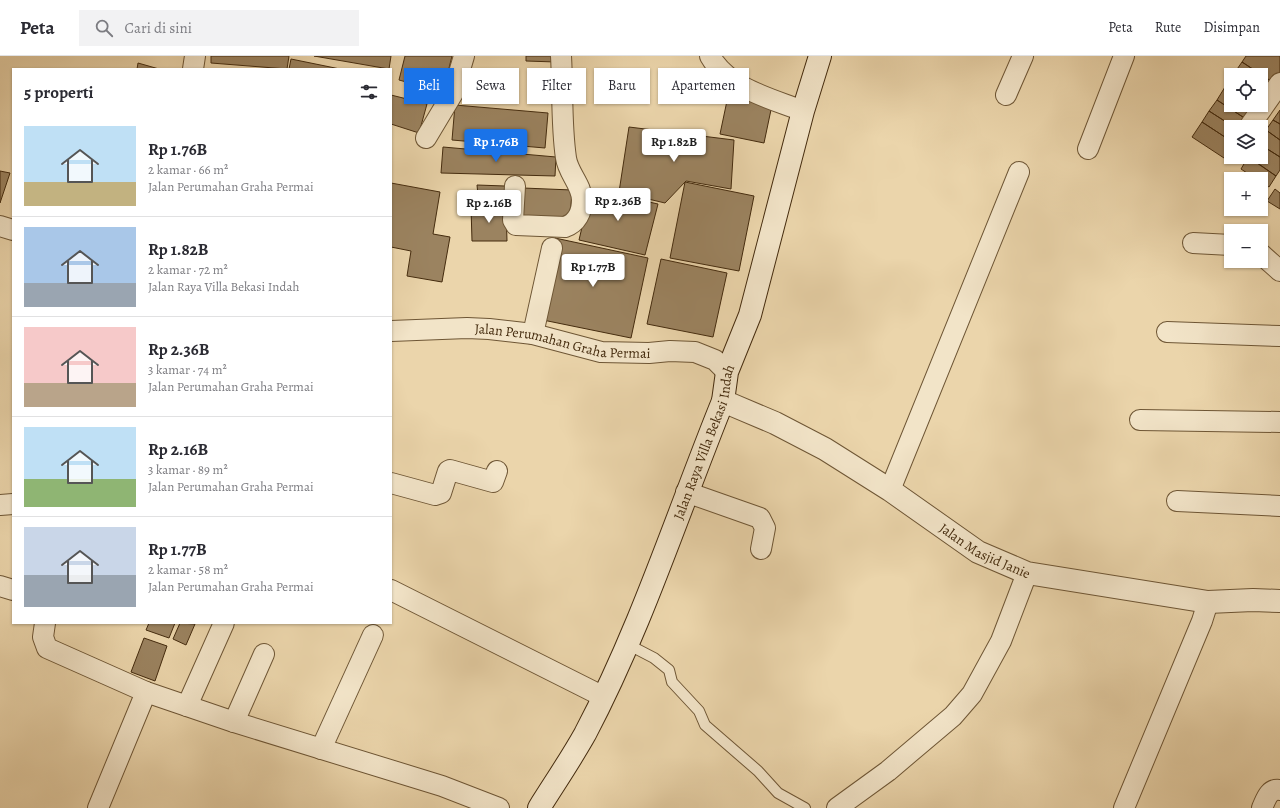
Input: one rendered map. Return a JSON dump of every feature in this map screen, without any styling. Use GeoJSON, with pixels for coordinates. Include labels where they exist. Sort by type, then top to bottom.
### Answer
{"type":"FeatureCollection","features":[{"type":"Feature","properties":{"kind":"main road","name":"Jalan Raya Villa Bekasi Indah"},"geometry":{"type":"LineString","coordinates":[[539,808],[584,734],[604,697],[627,644],[686,492],[723,402],[727,372],[750,315],[803,111],[820,56]]}},
{"type":"Feature","properties":{"kind":"main road","name":"Jalan Masjid Janie"},"geometry":{"type":"LineString","coordinates":[[723,402],[775,423],[825,449],[890,490],[978,552],[1027,573],[1208,602],[1253,600],[1280,601]]}},
{"type":"Feature","properties":{"kind":"street"},"geometry":{"type":"LineString","coordinates":[[192,68],[195,56]]}},
{"type":"Feature","properties":{"kind":"street"},"geometry":{"type":"LineString","coordinates":[[426,138],[453,93],[464,56]]}},
{"type":"Feature","properties":{"kind":"street"},"geometry":{"type":"LineString","coordinates":[[515,186],[513,220],[516,225],[565,227],[572,224],[578,217],[582,200],[579,187],[573,179],[566,159],[562,56]]}},
{"type":"Feature","properties":{"kind":"street"},"geometry":{"type":"LineString","coordinates":[[710,56],[716,66],[734,82],[756,93],[803,111]]}},
{"type":"Feature","properties":{"kind":"street"},"geometry":{"type":"LineString","coordinates":[[1006,95],[1023,56]]}},
{"type":"Feature","properties":{"kind":"street"},"geometry":{"type":"LineString","coordinates":[[1088,149],[1124,56]]}},
{"type":"Feature","properties":{"kind":"street"},"geometry":{"type":"LineString","coordinates":[[1254,120],[1280,83]]}},
{"type":"Feature","properties":{"kind":"street"},"geometry":{"type":"LineString","coordinates":[[890,490],[1019,172]]}},
{"type":"Feature","properties":{"kind":"street"},"geometry":{"type":"LineString","coordinates":[[0,226],[12,230]]}},
{"type":"Feature","properties":{"kind":"street"},"geometry":{"type":"LineString","coordinates":[[1193,243],[1224,245]]}},
{"type":"Feature","properties":{"kind":"street"},"geometry":{"type":"LineString","coordinates":[[534,334],[552,248]]}},
{"type":"Feature","properties":{"kind":"street"},"geometry":{"type":"LineString","coordinates":[[1268,260],[1280,271]]}},
{"type":"Feature","properties":{"kind":"street","name":"Jalan Perumahan Graha Permai"},"geometry":{"type":"LineString","coordinates":[[392,331],[467,328],[534,334],[601,352],[695,352],[715,360],[727,372]]}},
{"type":"Feature","properties":{"kind":"street"},"geometry":{"type":"LineString","coordinates":[[1166,332],[1280,336]]}},
{"type":"Feature","properties":{"kind":"street"},"geometry":{"type":"LineString","coordinates":[[1140,420],[1280,422]]}},
{"type":"Feature","properties":{"kind":"street"},"geometry":{"type":"LineString","coordinates":[[392,483],[435,495],[441,493],[446,473],[450,470],[493,482],[497,471]]}},
{"type":"Feature","properties":{"kind":"street"},"geometry":{"type":"LineString","coordinates":[[686,492],[760,518],[765,528],[762,549]]}},
{"type":"Feature","properties":{"kind":"street"},"geometry":{"type":"LineString","coordinates":[[1177,501],[1280,506]]}},
{"type":"Feature","properties":{"kind":"street"},"geometry":{"type":"LineString","coordinates":[[0,505],[12,504]]}},
{"type":"Feature","properties":{"kind":"street"},"geometry":{"type":"LineString","coordinates":[[837,808],[888,771],[953,716],[972,694],[1001,641],[1027,573]]}},
{"type":"Feature","properties":{"kind":"street"},"geometry":{"type":"LineString","coordinates":[[0,586],[12,590]]}},
{"type":"Feature","properties":{"kind":"street"},"geometry":{"type":"LineString","coordinates":[[392,591],[604,697]]}},
{"type":"Feature","properties":{"kind":"street"},"geometry":{"type":"LineString","coordinates":[[1124,808],[1202,621],[1208,602]]}},
{"type":"Feature","properties":{"kind":"street"},"geometry":{"type":"LineString","coordinates":[[45,624],[43,637],[47,648],[146,692],[234,722],[442,786],[499,808]]}},
{"type":"Feature","properties":{"kind":"street"},"geometry":{"type":"LineString","coordinates":[[187,706],[224,624]]}},
{"type":"Feature","properties":{"kind":"street"},"geometry":{"type":"LineString","coordinates":[[321,749],[373,635]]}},
{"type":"Feature","properties":{"kind":"street"},"geometry":{"type":"LineString","coordinates":[[234,722],[264,654]]}},
{"type":"Feature","properties":{"kind":"street"},"geometry":{"type":"LineString","coordinates":[[98,808],[146,692]]}},
{"type":"Feature","properties":{"kind":"street"},"geometry":{"type":"LineString","coordinates":[[1262,808],[1268,794],[1273,790],[1280,790]]}},
{"type":"Feature","properties":{"kind":"lane"},"geometry":{"type":"LineString","coordinates":[[627,644],[654,658],[669,670],[672,682],[699,711],[706,725],[758,771],[778,793],[805,808]]}},
{"type":"Feature","properties":{"kind":"building"},"geometry":{"type":"Polygon","coordinates":[[[211,56],[289,56],[287,68],[211,63],[211,56]]]}},
{"type":"Feature","properties":{"kind":"building"},"geometry":{"type":"Polygon","coordinates":[[[314,56],[391,56],[389,68],[314,56]]]}},
{"type":"Feature","properties":{"kind":"building"},"geometry":{"type":"Polygon","coordinates":[[[405,56],[452,56],[449,68],[404,68],[404,81],[399,80],[405,56]]]}},
{"type":"Feature","properties":{"kind":"building"},"geometry":{"type":"Polygon","coordinates":[[[526,56],[556,56],[556,62],[526,61],[526,56]]]}},
{"type":"Feature","properties":{"kind":"building"},"geometry":{"type":"Polygon","coordinates":[[[1246,56],[1280,56],[1280,74],[1274,83],[1268,79],[1268,68],[1251,68],[1242,62],[1246,56]]]}},
{"type":"Feature","properties":{"kind":"building"},"geometry":{"type":"Polygon","coordinates":[[[291,59],[335,68],[289,68],[291,59]]]}},
{"type":"Feature","properties":{"kind":"building"},"geometry":{"type":"Polygon","coordinates":[[[1242,62],[1251,68],[1238,68],[1242,62]]]}},
{"type":"Feature","properties":{"kind":"building"},"geometry":{"type":"Polygon","coordinates":[[[138,63],[156,68],[137,68],[138,63]]]}},
{"type":"Feature","properties":{"kind":"building"},"geometry":{"type":"Polygon","coordinates":[[[1268,79],[1274,83],[1268,88],[1268,79]]]}},
{"type":"Feature","properties":{"kind":"building"},"geometry":{"type":"Polygon","coordinates":[[[1224,89],[1224,105],[1217,100],[1224,89]]]}},
{"type":"Feature","properties":{"kind":"building"},"geometry":{"type":"Polygon","coordinates":[[[392,95],[404,98],[404,104],[427,104],[419,133],[392,124],[392,95]]]}},
{"type":"Feature","properties":{"kind":"building"},"geometry":{"type":"Polygon","coordinates":[[[749,100],[772,105],[764,143],[720,134],[726,104],[749,104],[749,100]]]}},
{"type":"Feature","properties":{"kind":"building"},"geometry":{"type":"Polygon","coordinates":[[[1217,100],[1224,105],[1224,112],[1235,112],[1247,120],[1224,121],[1209,111],[1217,100]]]}},
{"type":"Feature","properties":{"kind":"building"},"geometry":{"type":"Polygon","coordinates":[[[455,105],[548,113],[545,148],[452,140],[455,105]]]}},
{"type":"Feature","properties":{"kind":"building"},"geometry":{"type":"Polygon","coordinates":[[[1280,110],[1280,124],[1273,120],[1280,110]]]}},
{"type":"Feature","properties":{"kind":"building"},"geometry":{"type":"Polygon","coordinates":[[[1209,111],[1224,121],[1224,136],[1202,122],[1209,111]]]}},
{"type":"Feature","properties":{"kind":"building"},"geometry":{"type":"Polygon","coordinates":[[[1235,112],[1251,112],[1249,120],[1235,112]]]}},
{"type":"Feature","properties":{"kind":"building"},"geometry":{"type":"Polygon","coordinates":[[[1273,120],[1280,124],[1280,140],[1268,131],[1268,127],[1273,120]]]}},
{"type":"Feature","properties":{"kind":"building"},"geometry":{"type":"Polygon","coordinates":[[[1202,122],[1224,136],[1224,158],[1192,137],[1202,122]]]}},
{"type":"Feature","properties":{"kind":"building"},"geometry":{"type":"Polygon","coordinates":[[[629,127],[734,140],[731,189],[686,181],[665,203],[619,192],[629,127]]]}},
{"type":"Feature","properties":{"kind":"building"},"geometry":{"type":"Polygon","coordinates":[[[1268,131],[1280,140],[1280,157],[1268,149],[1268,131]]]}},
{"type":"Feature","properties":{"kind":"building"},"geometry":{"type":"Polygon","coordinates":[[[443,147],[556,157],[555,176],[441,173],[443,147]]]}},
{"type":"Feature","properties":{"kind":"building"},"geometry":{"type":"Polygon","coordinates":[[[1268,149],[1280,157],[1280,170],[1276,176],[1259,164],[1268,164],[1268,149]]]}},
{"type":"Feature","properties":{"kind":"building"},"geometry":{"type":"Polygon","coordinates":[[[1244,164],[1258,164],[1276,176],[1269,187],[1268,172],[1246,172],[1241,169],[1244,164]]]}},
{"type":"Feature","properties":{"kind":"building"},"geometry":{"type":"Polygon","coordinates":[[[0,171],[10,173],[0,203],[0,171]]]}},
{"type":"Feature","properties":{"kind":"building"},"geometry":{"type":"Polygon","coordinates":[[[685,182],[754,196],[739,271],[670,258],[685,182]]]}},
{"type":"Feature","properties":{"kind":"building"},"geometry":{"type":"Polygon","coordinates":[[[392,183],[440,192],[433,234],[450,237],[442,282],[407,276],[411,251],[392,247],[392,183]]]}},
{"type":"Feature","properties":{"kind":"building"},"geometry":{"type":"Polygon","coordinates":[[[477,185],[505,186],[506,205],[479,206],[477,185]]]}},
{"type":"Feature","properties":{"kind":"building"},"geometry":{"type":"Polygon","coordinates":[[[523,188],[572,190],[570,223],[522,221],[523,188]]]}},
{"type":"Feature","properties":{"kind":"building"},"geometry":{"type":"Polygon","coordinates":[[[591,189],[658,204],[645,255],[579,240],[591,189]]]}},
{"type":"Feature","properties":{"kind":"building"},"geometry":{"type":"Polygon","coordinates":[[[1275,189],[1280,193],[1280,209],[1268,202],[1275,189]]]}},
{"type":"Feature","properties":{"kind":"building"},"geometry":{"type":"Polygon","coordinates":[[[506,206],[507,241],[472,241],[471,207],[506,206]]]}},
{"type":"Feature","properties":{"kind":"building"},"geometry":{"type":"Polygon","coordinates":[[[555,238],[648,258],[631,338],[538,319],[555,238]]]}},
{"type":"Feature","properties":{"kind":"building"},"geometry":{"type":"Polygon","coordinates":[[[661,259],[727,273],[713,337],[647,324],[661,259]]]}},
{"type":"Feature","properties":{"kind":"building"},"geometry":{"type":"Polygon","coordinates":[[[149,624],[175,624],[169,638],[146,630],[149,624]]]}},
{"type":"Feature","properties":{"kind":"building"},"geometry":{"type":"Polygon","coordinates":[[[180,624],[195,624],[186,645],[173,639],[180,624]]]}},
{"type":"Feature","properties":{"kind":"building"},"geometry":{"type":"Polygon","coordinates":[[[144,638],[167,646],[155,681],[131,672],[144,638]]]}}]}
